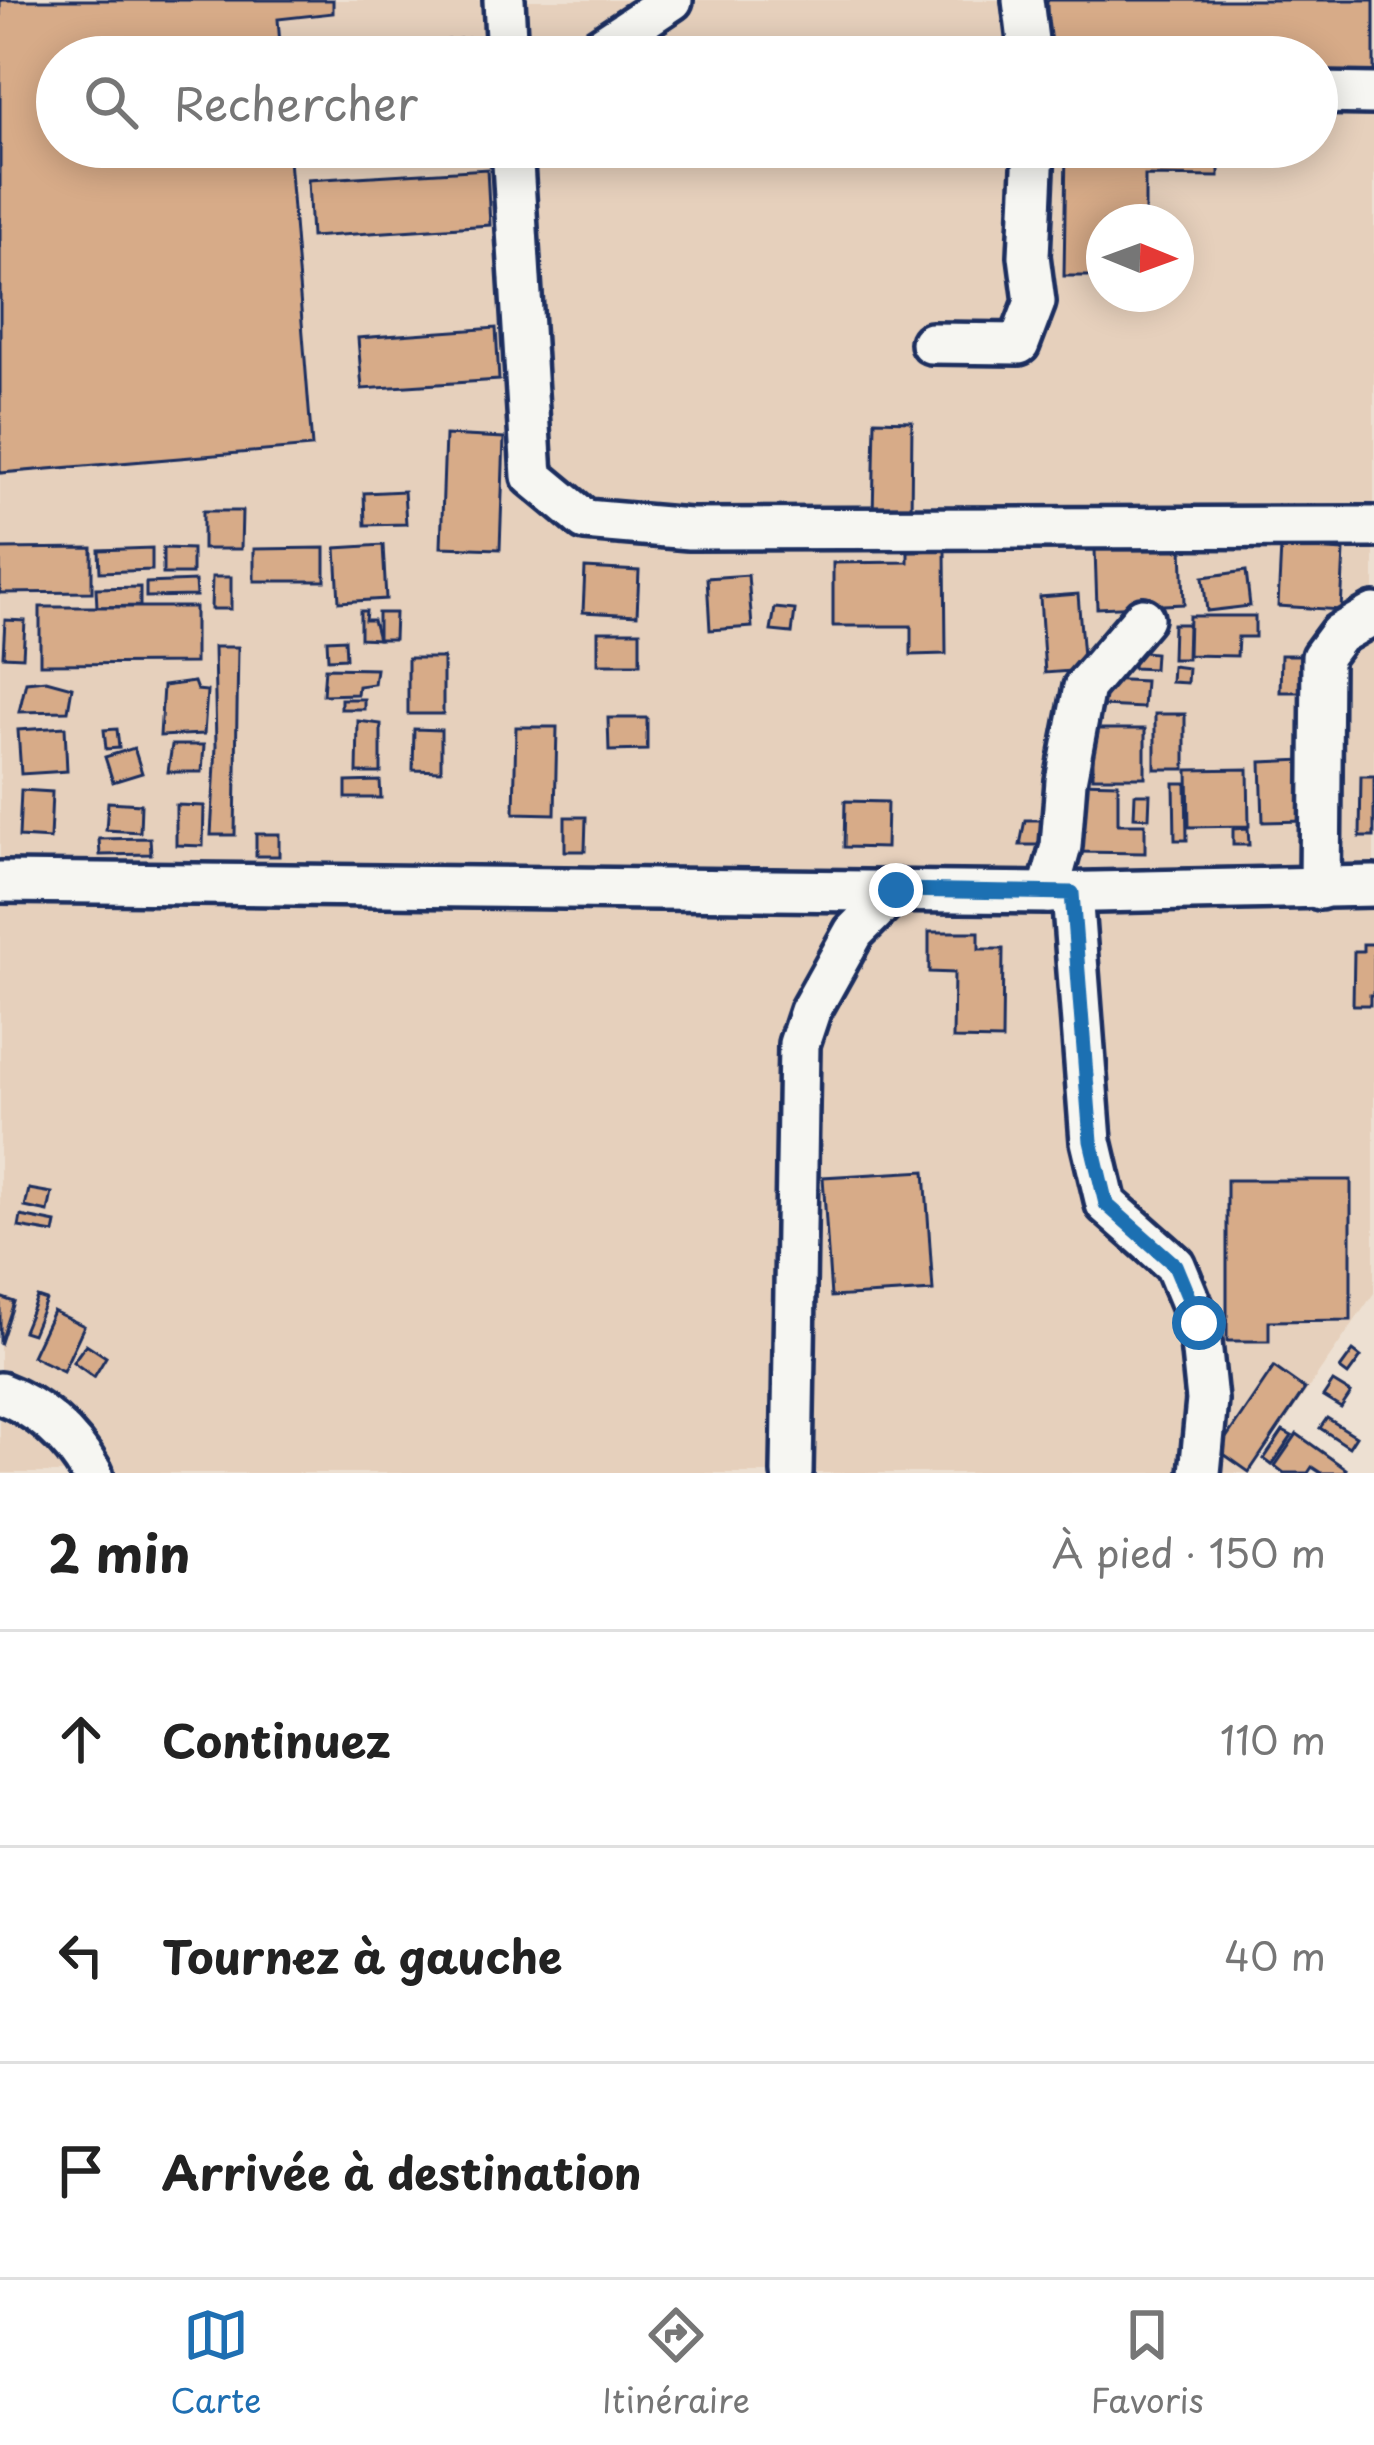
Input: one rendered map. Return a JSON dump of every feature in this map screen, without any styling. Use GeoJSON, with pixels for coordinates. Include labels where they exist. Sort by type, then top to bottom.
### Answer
{"type":"FeatureCollection","features":[{"type":"Feature","properties":{"kind":"street"},"geometry":{"type":"LineString","coordinates":[[504,0],[506,36]]}},
{"type":"Feature","properties":{"kind":"street"},"geometry":{"type":"LineString","coordinates":[[618,36],[672,0]]}},
{"type":"Feature","properties":{"kind":"street"},"geometry":{"type":"LineString","coordinates":[[1023,0],[1027,36]]}},
{"type":"Feature","properties":{"kind":"street"},"geometry":{"type":"LineString","coordinates":[[1338,93],[1374,94]]}},
{"type":"Feature","properties":{"kind":"street"},"geometry":{"type":"LineString","coordinates":[[513,168],[532,476],[585,520],[688,530],[1374,527]]}},
{"type":"Feature","properties":{"kind":"street"},"geometry":{"type":"LineString","coordinates":[[932,343],[1019,344],[1035,302],[1029,256],[1033,168]]}},
{"type":"Feature","properties":{"kind":"street"},"geometry":{"type":"LineString","coordinates":[[1320,889],[1322,657],[1339,634],[1374,614]]}},
{"type":"Feature","properties":{"kind":"street"},"geometry":{"type":"LineString","coordinates":[[1143,618],[1084,687],[1066,782],[1060,893],[1091,1141],[1106,1204],[1175,1265],[1199,1323],[1207,1400],[1200,1473]]}},
{"type":"Feature","properties":{"kind":"street"},"geometry":{"type":"LineString","coordinates":[[0,882],[1060,893],[1374,886]]}},
{"type":"Feature","properties":{"kind":"street"},"geometry":{"type":"LineString","coordinates":[[792,1473],[799,1044],[810,1011],[854,932],[896,890]]}},
{"type":"Feature","properties":{"kind":"street"},"geometry":{"type":"LineString","coordinates":[[0,1393],[27,1403],[44,1417],[77,1447],[92,1473]]}},
{"type":"Feature","properties":{"kind":"shaded area"},"geometry":{"type":"Polygon","coordinates":[[[0,0],[1374,0],[1374,1293],[1250,1473],[0,1473],[0,0]]]}},
{"type":"Feature","properties":{"kind":"building"},"geometry":{"type":"Polygon","coordinates":[[[0,0],[333,0],[333,13],[278,19],[279,36],[36,36],[36,168],[290,168],[312,447],[0,473],[0,0]]]}},
{"type":"Feature","properties":{"kind":"building"},"geometry":{"type":"Polygon","coordinates":[[[1047,0],[1374,0],[1374,81],[1338,80],[1338,36],[1047,36],[1047,0]]]}},
{"type":"Feature","properties":{"kind":"building"},"geometry":{"type":"Polygon","coordinates":[[[1066,168],[1219,168],[1219,177],[1145,176],[1145,204],[1086,204],[1086,276],[1064,276],[1066,168]]]}},
{"type":"Feature","properties":{"kind":"building"},"geometry":{"type":"Polygon","coordinates":[[[487,169],[490,225],[311,237],[308,180],[487,169]]]}},
{"type":"Feature","properties":{"kind":"building"},"geometry":{"type":"Polygon","coordinates":[[[496,328],[499,380],[362,389],[358,338],[496,328]]]}},
{"type":"Feature","properties":{"kind":"building"},"geometry":{"type":"Polygon","coordinates":[[[875,420],[912,421],[911,519],[873,518],[875,420]]]}},
{"type":"Feature","properties":{"kind":"building"},"geometry":{"type":"Polygon","coordinates":[[[445,435],[504,438],[500,549],[441,547],[445,435]]]}},
{"type":"Feature","properties":{"kind":"building"},"geometry":{"type":"Polygon","coordinates":[[[404,491],[406,524],[365,525],[364,493],[404,491]]]}},
{"type":"Feature","properties":{"kind":"building"},"geometry":{"type":"Polygon","coordinates":[[[203,511],[242,511],[241,549],[203,549],[203,511]]]}},
{"type":"Feature","properties":{"kind":"building"},"geometry":{"type":"Polygon","coordinates":[[[383,545],[386,599],[339,602],[336,548],[383,545]]]}},
{"type":"Feature","properties":{"kind":"building"},"geometry":{"type":"Polygon","coordinates":[[[1182,546],[1184,604],[1097,608],[1095,549],[1182,546]]]}},
{"type":"Feature","properties":{"kind":"building"},"geometry":{"type":"Polygon","coordinates":[[[1281,547],[1344,551],[1341,610],[1278,606],[1281,547]]]}},
{"type":"Feature","properties":{"kind":"building"},"geometry":{"type":"Polygon","coordinates":[[[92,548],[92,592],[0,593],[0,549],[92,548]]]}},
{"type":"Feature","properties":{"kind":"building"},"geometry":{"type":"Polygon","coordinates":[[[152,548],[152,570],[100,572],[99,550],[152,548]]]}},
{"type":"Feature","properties":{"kind":"building"},"geometry":{"type":"Polygon","coordinates":[[[163,548],[192,549],[192,574],[163,574],[163,548]]]}},
{"type":"Feature","properties":{"kind":"building"},"geometry":{"type":"Polygon","coordinates":[[[325,548],[325,581],[254,581],[254,549],[325,548]]]}},
{"type":"Feature","properties":{"kind":"building"},"geometry":{"type":"Polygon","coordinates":[[[945,550],[946,654],[911,655],[911,626],[833,626],[833,563],[908,562],[908,551],[945,550]]]}},
{"type":"Feature","properties":{"kind":"building"},"geometry":{"type":"Polygon","coordinates":[[[585,568],[639,571],[637,615],[583,612],[585,568]]]}},
{"type":"Feature","properties":{"kind":"building"},"geometry":{"type":"Polygon","coordinates":[[[1246,571],[1250,606],[1207,611],[1203,577],[1246,571]]]}},
{"type":"Feature","properties":{"kind":"building"},"geometry":{"type":"Polygon","coordinates":[[[748,575],[752,627],[710,630],[707,578],[748,575]]]}},
{"type":"Feature","properties":{"kind":"building"},"geometry":{"type":"Polygon","coordinates":[[[212,577],[231,577],[231,609],[211,609],[212,577]]]}},
{"type":"Feature","properties":{"kind":"building"},"geometry":{"type":"Polygon","coordinates":[[[195,581],[196,596],[146,597],[146,583],[195,581]]]}},
{"type":"Feature","properties":{"kind":"building"},"geometry":{"type":"Polygon","coordinates":[[[140,587],[140,606],[97,607],[96,588],[140,587]]]}},
{"type":"Feature","properties":{"kind":"building"},"geometry":{"type":"Polygon","coordinates":[[[1078,594],[1084,670],[1045,673],[1040,597],[1078,594]]]}},
{"type":"Feature","properties":{"kind":"building"},"geometry":{"type":"Polygon","coordinates":[[[40,607],[195,607],[195,663],[40,664],[40,607]]]}},
{"type":"Feature","properties":{"kind":"building"},"geometry":{"type":"Polygon","coordinates":[[[775,608],[795,610],[792,633],[771,631],[775,608]]]}},
{"type":"Feature","properties":{"kind":"building"},"geometry":{"type":"Polygon","coordinates":[[[360,611],[366,611],[365,620],[373,620],[378,639],[360,638],[360,611]]]}},
{"type":"Feature","properties":{"kind":"building"},"geometry":{"type":"Polygon","coordinates":[[[378,613],[395,613],[394,639],[378,639],[378,613]]]}},
{"type":"Feature","properties":{"kind":"building"},"geometry":{"type":"Polygon","coordinates":[[[1189,616],[1255,616],[1255,637],[1238,637],[1237,656],[1188,655],[1189,616]]]}},
{"type":"Feature","properties":{"kind":"building"},"geometry":{"type":"Polygon","coordinates":[[[5,620],[25,621],[23,657],[3,656],[5,620]]]}},
{"type":"Feature","properties":{"kind":"building"},"geometry":{"type":"Polygon","coordinates":[[[1173,624],[1188,624],[1187,659],[1172,659],[1173,624]]]}},
{"type":"Feature","properties":{"kind":"building"},"geometry":{"type":"Polygon","coordinates":[[[598,631],[640,631],[640,664],[598,664],[598,631]]]}},
{"type":"Feature","properties":{"kind":"building"},"geometry":{"type":"Polygon","coordinates":[[[345,639],[346,658],[328,659],[327,640],[345,639]]]}},
{"type":"Feature","properties":{"kind":"building"},"geometry":{"type":"Polygon","coordinates":[[[214,647],[238,647],[235,835],[211,835],[214,647]]]}},
{"type":"Feature","properties":{"kind":"building"},"geometry":{"type":"Polygon","coordinates":[[[1134,651],[1155,653],[1154,669],[1133,668],[1134,651]]]}},
{"type":"Feature","properties":{"kind":"building"},"geometry":{"type":"Polygon","coordinates":[[[1281,655],[1302,655],[1302,692],[1280,692],[1281,655]]]}},
{"type":"Feature","properties":{"kind":"building"},"geometry":{"type":"Polygon","coordinates":[[[408,658],[443,658],[443,714],[408,714],[408,658]]]}},
{"type":"Feature","properties":{"kind":"building"},"geometry":{"type":"Polygon","coordinates":[[[1172,666],[1188,668],[1187,683],[1171,682],[1172,666]]]}},
{"type":"Feature","properties":{"kind":"building"},"geometry":{"type":"Polygon","coordinates":[[[325,668],[376,669],[374,684],[358,686],[357,694],[323,695],[325,668]]]}},
{"type":"Feature","properties":{"kind":"building"},"geometry":{"type":"Polygon","coordinates":[[[1103,679],[1145,681],[1143,708],[1102,706],[1103,679]]]}},
{"type":"Feature","properties":{"kind":"building"},"geometry":{"type":"Polygon","coordinates":[[[46,680],[72,687],[68,711],[19,712],[26,682],[46,680]]]}},
{"type":"Feature","properties":{"kind":"building"},"geometry":{"type":"Polygon","coordinates":[[[194,682],[197,690],[207,691],[204,734],[160,736],[163,686],[194,682]]]}},
{"type":"Feature","properties":{"kind":"building"},"geometry":{"type":"Polygon","coordinates":[[[341,699],[364,699],[364,709],[341,709],[341,699]]]}},
{"type":"Feature","properties":{"kind":"building"},"geometry":{"type":"Polygon","coordinates":[[[1155,714],[1185,714],[1185,769],[1155,769],[1155,714]]]}},
{"type":"Feature","properties":{"kind":"building"},"geometry":{"type":"Polygon","coordinates":[[[608,718],[647,718],[647,750],[609,751],[608,718]]]}},
{"type":"Feature","properties":{"kind":"building"},"geometry":{"type":"Polygon","coordinates":[[[358,721],[381,724],[381,773],[357,773],[358,721]]]}},
{"type":"Feature","properties":{"kind":"building"},"geometry":{"type":"Polygon","coordinates":[[[65,727],[67,771],[21,774],[18,730],[65,727]]]}},
{"type":"Feature","properties":{"kind":"building"},"geometry":{"type":"Polygon","coordinates":[[[516,727],[557,727],[555,814],[514,813],[516,727]]]}},
{"type":"Feature","properties":{"kind":"building"},"geometry":{"type":"Polygon","coordinates":[[[117,729],[119,748],[106,749],[104,730],[117,729]]]}},
{"type":"Feature","properties":{"kind":"building"},"geometry":{"type":"Polygon","coordinates":[[[414,729],[441,730],[441,771],[413,770],[414,729]]]}},
{"type":"Feature","properties":{"kind":"building"},"geometry":{"type":"Polygon","coordinates":[[[1093,729],[1145,729],[1145,777],[1093,777],[1093,729]]]}},
{"type":"Feature","properties":{"kind":"building"},"geometry":{"type":"Polygon","coordinates":[[[172,745],[204,745],[202,772],[168,772],[172,745]]]}},
{"type":"Feature","properties":{"kind":"building"},"geometry":{"type":"Polygon","coordinates":[[[134,748],[142,773],[113,782],[105,757],[134,748]]]}},
{"type":"Feature","properties":{"kind":"building"},"geometry":{"type":"Polygon","coordinates":[[[1304,760],[1306,821],[1263,822],[1261,762],[1304,760]]]}},
{"type":"Feature","properties":{"kind":"building"},"geometry":{"type":"Polygon","coordinates":[[[1248,769],[1249,826],[1189,827],[1188,770],[1248,769]]]}},
{"type":"Feature","properties":{"kind":"building"},"geometry":{"type":"Polygon","coordinates":[[[1361,776],[1374,776],[1374,837],[1360,837],[1361,776]]]}},
{"type":"Feature","properties":{"kind":"building"},"geometry":{"type":"Polygon","coordinates":[[[380,781],[381,798],[346,798],[346,782],[380,781]]]}},
{"type":"Feature","properties":{"kind":"building"},"geometry":{"type":"Polygon","coordinates":[[[1077,782],[1118,783],[1118,824],[1145,824],[1145,853],[1076,852],[1077,782]]]}},
{"type":"Feature","properties":{"kind":"building"},"geometry":{"type":"Polygon","coordinates":[[[1174,783],[1186,783],[1187,840],[1175,840],[1174,783]]]}},
{"type":"Feature","properties":{"kind":"building"},"geometry":{"type":"Polygon","coordinates":[[[21,790],[52,792],[50,839],[19,837],[21,790]]]}},
{"type":"Feature","properties":{"kind":"building"},"geometry":{"type":"Polygon","coordinates":[[[1135,794],[1150,794],[1149,818],[1134,817],[1135,794]]]}},
{"type":"Feature","properties":{"kind":"building"},"geometry":{"type":"Polygon","coordinates":[[[845,801],[887,802],[886,848],[844,847],[845,801]]]}},
{"type":"Feature","properties":{"kind":"building"},"geometry":{"type":"Polygon","coordinates":[[[108,802],[141,804],[140,832],[106,830],[108,802]]]}},
{"type":"Feature","properties":{"kind":"building"},"geometry":{"type":"Polygon","coordinates":[[[176,805],[204,806],[203,846],[176,845],[176,805]]]}},
{"type":"Feature","properties":{"kind":"building"},"geometry":{"type":"Polygon","coordinates":[[[565,817],[586,817],[585,851],[565,851],[565,817]]]}},
{"type":"Feature","properties":{"kind":"building"},"geometry":{"type":"Polygon","coordinates":[[[1025,820],[1043,820],[1042,845],[1020,845],[1025,820]]]}},
{"type":"Feature","properties":{"kind":"building"},"geometry":{"type":"Polygon","coordinates":[[[1248,828],[1249,845],[1233,845],[1233,829],[1248,828]]]}},
{"type":"Feature","properties":{"kind":"building"},"geometry":{"type":"Polygon","coordinates":[[[256,834],[279,834],[279,856],[256,856],[256,834]]]}},
{"type":"Feature","properties":{"kind":"building"},"geometry":{"type":"Polygon","coordinates":[[[150,838],[151,854],[100,855],[99,839],[150,838]]]}},
{"type":"Feature","properties":{"kind":"building"},"geometry":{"type":"Polygon","coordinates":[[[929,932],[979,932],[979,949],[1003,949],[1002,1040],[953,1039],[954,973],[929,972],[929,932]]]}},
{"type":"Feature","properties":{"kind":"building"},"geometry":{"type":"Polygon","coordinates":[[[1363,944],[1374,944],[1374,995],[1370,995],[1370,1005],[1353,1005],[1354,951],[1363,951],[1363,944]]]}},
{"type":"Feature","properties":{"kind":"building"},"geometry":{"type":"Polygon","coordinates":[[[925,1171],[933,1291],[831,1297],[823,1177],[925,1171]]]}},
{"type":"Feature","properties":{"kind":"building"},"geometry":{"type":"Polygon","coordinates":[[[1227,1180],[1351,1180],[1351,1320],[1269,1321],[1269,1341],[1227,1341],[1227,1180]]]}},
{"type":"Feature","properties":{"kind":"building"},"geometry":{"type":"Polygon","coordinates":[[[29,1189],[52,1193],[48,1212],[25,1207],[29,1189]]]}},
{"type":"Feature","properties":{"kind":"building"},"geometry":{"type":"Polygon","coordinates":[[[21,1216],[56,1223],[54,1233],[19,1227],[21,1216]]]}},
{"type":"Feature","properties":{"kind":"building"},"geometry":{"type":"Polygon","coordinates":[[[0,1297],[14,1302],[0,1345],[0,1297]]]}},
{"type":"Feature","properties":{"kind":"building"},"geometry":{"type":"Polygon","coordinates":[[[37,1297],[46,1300],[32,1334],[23,1331],[37,1297]]]}},
{"type":"Feature","properties":{"kind":"building"},"geometry":{"type":"Polygon","coordinates":[[[53,1311],[84,1326],[63,1371],[32,1356],[53,1311]]]}},
{"type":"Feature","properties":{"kind":"building"},"geometry":{"type":"Polygon","coordinates":[[[86,1344],[106,1357],[94,1377],[73,1362],[86,1344]]]}},
{"type":"Feature","properties":{"kind":"building"},"geometry":{"type":"Polygon","coordinates":[[[1353,1351],[1361,1357],[1348,1375],[1340,1369],[1353,1351]]]}},
{"type":"Feature","properties":{"kind":"building"},"geometry":{"type":"Polygon","coordinates":[[[1274,1367],[1305,1389],[1249,1472],[1218,1450],[1274,1367]]]}},
{"type":"Feature","properties":{"kind":"building"},"geometry":{"type":"Polygon","coordinates":[[[1333,1382],[1351,1393],[1341,1408],[1323,1397],[1333,1382]]]}},
{"type":"Feature","properties":{"kind":"building"},"geometry":{"type":"Polygon","coordinates":[[[1327,1418],[1356,1436],[1349,1447],[1320,1428],[1327,1418]]]}},
{"type":"Feature","properties":{"kind":"building"},"geometry":{"type":"Polygon","coordinates":[[[1283,1431],[1292,1436],[1272,1465],[1264,1459],[1283,1431]]]}},
{"type":"Feature","properties":{"kind":"building"},"geometry":{"type":"Polygon","coordinates":[[[1297,1434],[1346,1469],[1343,1473],[1321,1473],[1312,1467],[1308,1473],[1284,1473],[1275,1466],[1297,1434]]]}},
{"type":"Feature","properties":{"kind":"route"},"geometry":{"type":"LineString","coordinates":[[896,890],[1072,893],[1091,1141],[1106,1204],[1175,1265],[1199,1323]]}}]}
